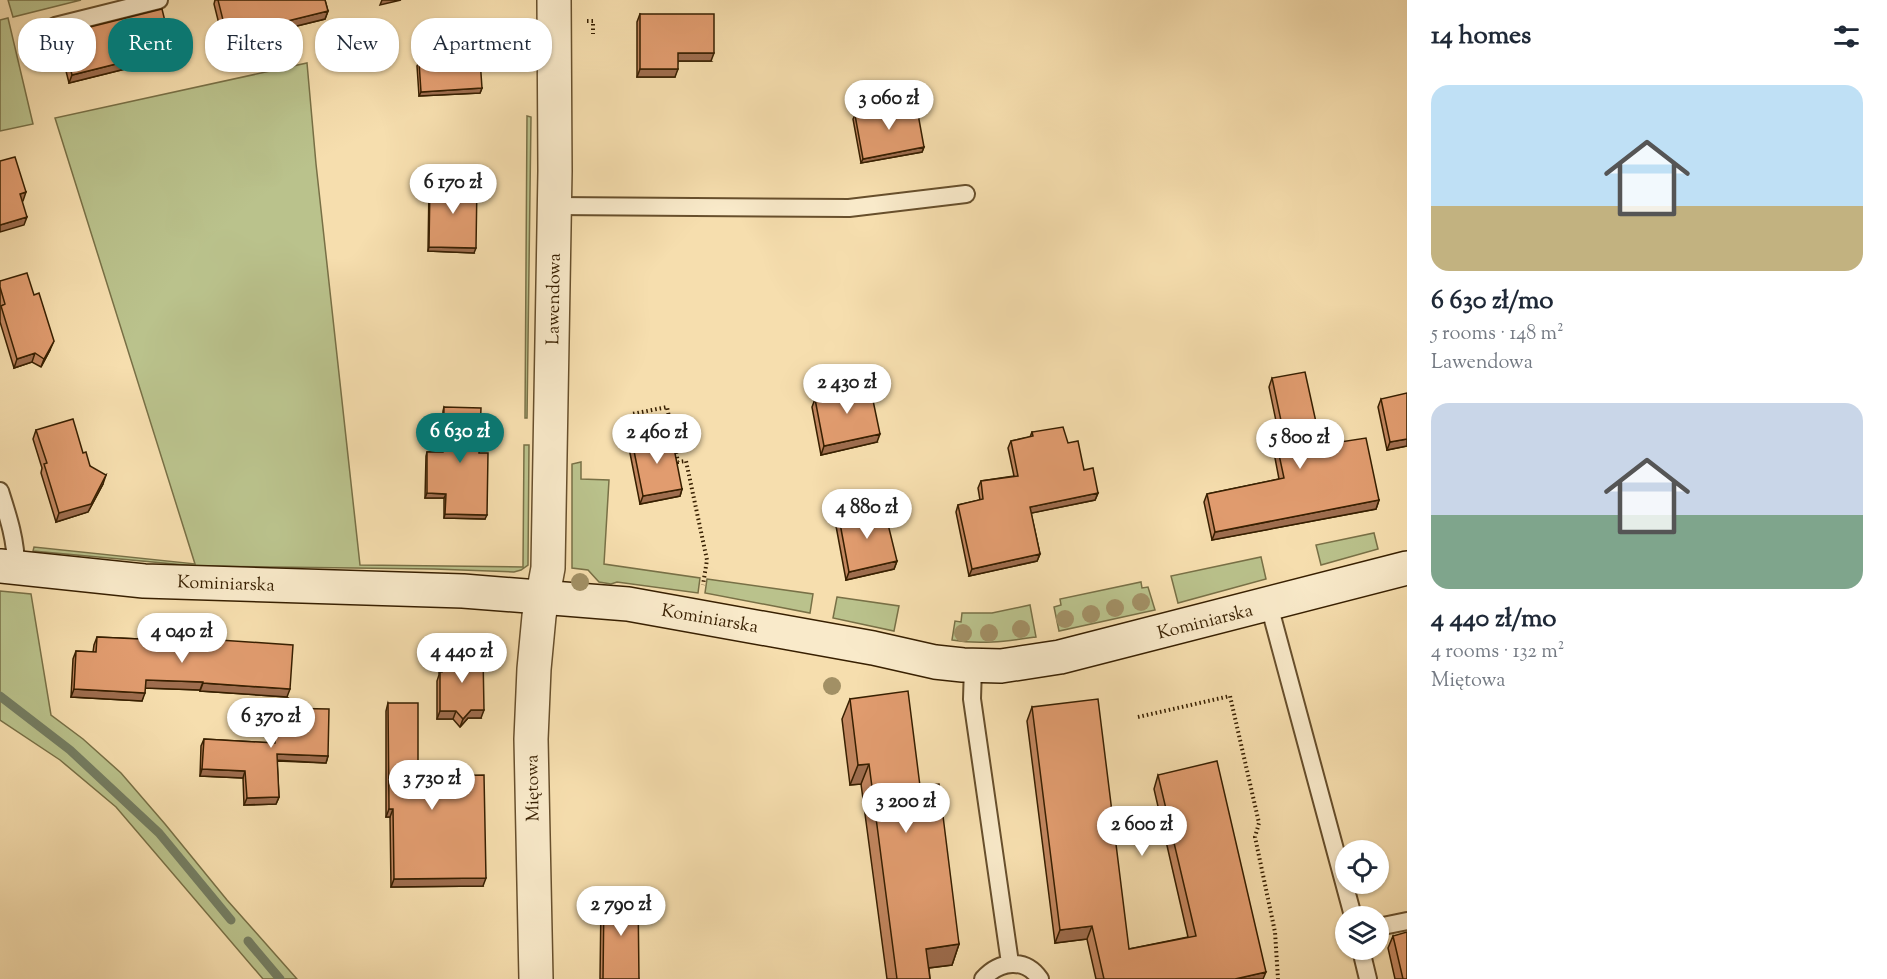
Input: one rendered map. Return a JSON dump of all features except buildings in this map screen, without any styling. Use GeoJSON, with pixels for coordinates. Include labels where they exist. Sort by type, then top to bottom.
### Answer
{"type":"FeatureCollection","features":[{"type":"Feature","properties":{"kind":"street","name":"Lawendowa"},"geometry":{"type":"LineString","coordinates":[[543,597],[548,568],[554,206],[554,0]]}},
{"type":"Feature","properties":{"kind":"street","name":"Kominiarska"},"geometry":{"type":"LineString","coordinates":[[8,567],[144,580],[463,591],[628,604],[873,648],[935,662],[973,666],[1012,665],[1055,658],[1407,568]]}},
{"type":"Feature","properties":{"kind":"street","name":"Miętowa"},"geometry":{"type":"LineString","coordinates":[[536,979],[531,739],[534,669],[543,597]]}},
{"type":"Feature","properties":{"kind":"lane"},"geometry":{"type":"LineString","coordinates":[[87,18],[159,0]]}},
{"type":"Feature","properties":{"kind":"lane"},"geometry":{"type":"LineString","coordinates":[[554,206],[849,208],[966,194]]}},
{"type":"Feature","properties":{"kind":"lane"},"geometry":{"type":"LineString","coordinates":[[0,491],[16,552],[8,567]]}},
{"type":"Feature","properties":{"kind":"lane"},"geometry":{"type":"LineString","coordinates":[[1269,605],[1350,906]]}},
{"type":"Feature","properties":{"kind":"lane"},"geometry":{"type":"LineString","coordinates":[[973,666],[972,699],[1010,963]]}},
{"type":"Feature","properties":{"kind":"lane"},"geometry":{"type":"LineString","coordinates":[[1389,925],[1407,921]]}},
{"type":"Feature","properties":{"kind":"lane"},"geometry":{"type":"LineString","coordinates":[[1363,960],[1368,979]]}},
{"type":"Feature","properties":{"kind":"lane"},"geometry":{"type":"LineString","coordinates":[[983,979],[992,969],[1010,963],[1029,967],[1040,979]]}},
{"type":"Feature","properties":{"kind":"path"},"geometry":{"type":"LineString","coordinates":[[636,435],[632,414],[667,408],[678,462],[687,460],[707,560],[704,578]]}},
{"type":"Feature","properties":{"kind":"path"},"geometry":{"type":"LineString","coordinates":[[1138,717],[1230,696],[1259,823],[1255,837],[1275,932],[1278,979]]}},
{"type":"Feature","properties":{"kind":"green space"},"geometry":{"type":"Polygon","coordinates":[[[8,0],[81,0],[13,17],[8,0]]]}},
{"type":"Feature","properties":{"kind":"green space"},"geometry":{"type":"Polygon","coordinates":[[[8,18],[18,60],[18,72],[21,72],[33,124],[0,131],[0,20],[8,18]]]}},
{"type":"Feature","properties":{"kind":"green space"},"geometry":{"type":"Polygon","coordinates":[[[307,63],[360,565],[523,567],[524,445],[529,445],[528,565],[514,572],[196,566],[33,551],[34,547],[195,564],[55,118],[266,72],[303,72],[303,64],[307,63]]]}},
{"type":"Feature","properties":{"kind":"green space"},"geometry":{"type":"Polygon","coordinates":[[[527,116],[531,117],[527,418],[525,418],[527,116]]]}},
{"type":"Feature","properties":{"kind":"green space"},"geometry":{"type":"Polygon","coordinates":[[[581,462],[581,479],[609,480],[604,564],[700,578],[698,593],[617,582],[611,584],[599,582],[588,570],[572,568],[572,464],[581,462]]]}},
{"type":"Feature","properties":{"kind":"green space"},"geometry":{"type":"Polygon","coordinates":[[[1374,533],[1378,549],[1321,565],[1316,545],[1374,533]]]}},
{"type":"Feature","properties":{"kind":"green space"},"geometry":{"type":"Polygon","coordinates":[[[1261,557],[1266,579],[1178,603],[1171,576],[1261,557]]]}},
{"type":"Feature","properties":{"kind":"green space"},"geometry":{"type":"Polygon","coordinates":[[[707,579],[813,594],[810,613],[705,593],[707,579]]]}},
{"type":"Feature","properties":{"kind":"green space"},"geometry":{"type":"Polygon","coordinates":[[[1141,582],[1142,588],[1148,587],[1155,610],[1059,631],[1054,607],[1061,605],[1060,599],[1141,582]]]}},
{"type":"Feature","properties":{"kind":"green space"},"geometry":{"type":"Polygon","coordinates":[[[0,591],[31,594],[51,715],[83,739],[121,773],[227,900],[297,979],[263,979],[116,807],[60,760],[0,720],[0,591]]]}},
{"type":"Feature","properties":{"kind":"green space"},"geometry":{"type":"Polygon","coordinates":[[[837,597],[899,606],[894,631],[833,618],[837,597]]]}},
{"type":"Feature","properties":{"kind":"green space"},"geometry":{"type":"Polygon","coordinates":[[[1030,605],[1036,637],[983,642],[952,640],[955,621],[961,622],[962,613],[992,613],[1030,605]]]}},
{"type":"Feature","properties":{"kind":"waterway"},"geometry":{"type":"LineString","coordinates":[[0,696],[70,750],[159,833],[231,920]]}},
{"type":"Feature","properties":{"kind":"waterway"},"geometry":{"type":"LineString","coordinates":[[248,941],[280,979]]}}]}
